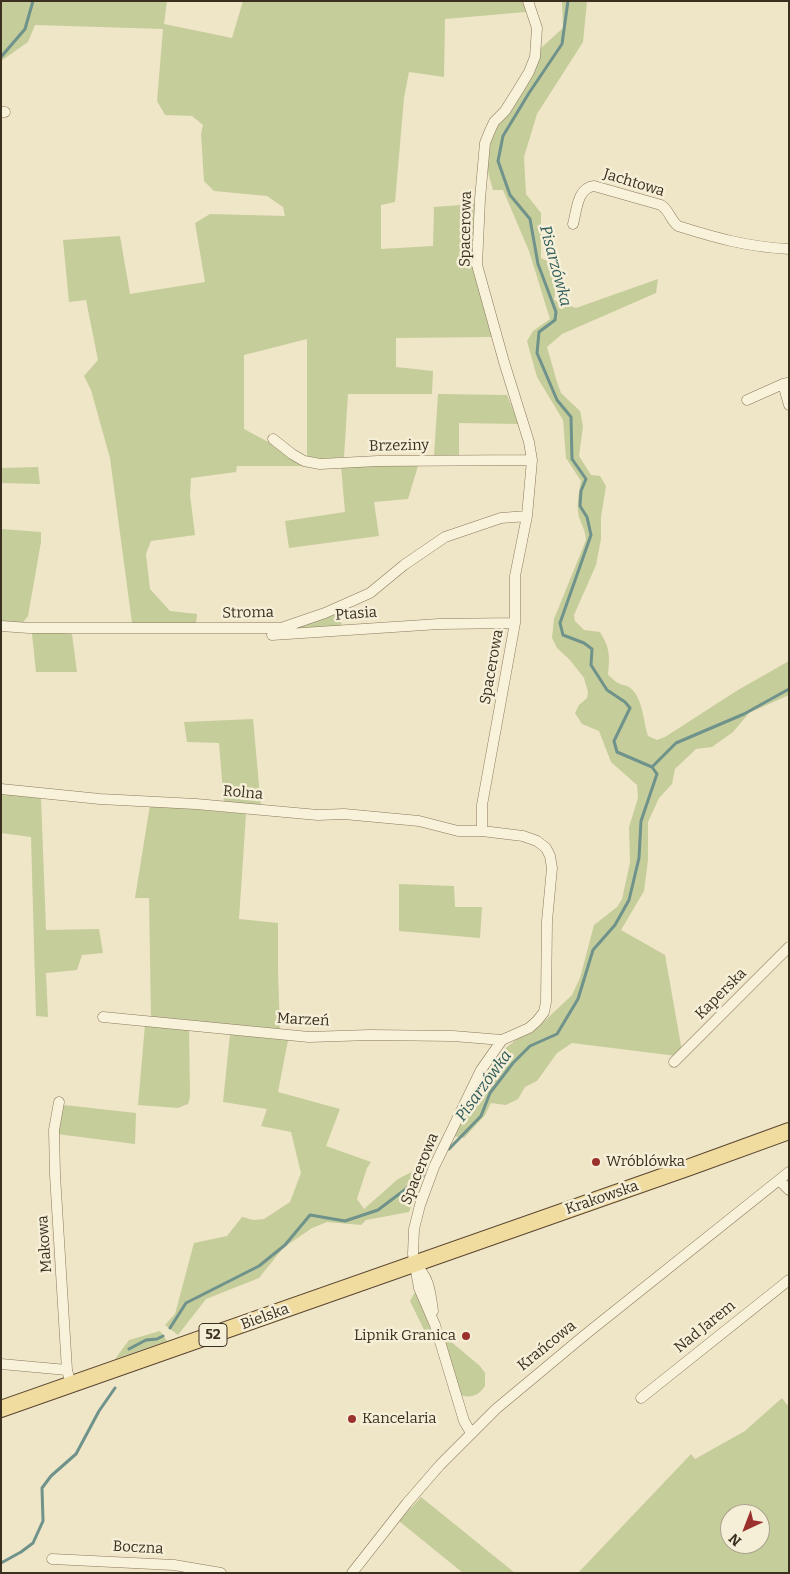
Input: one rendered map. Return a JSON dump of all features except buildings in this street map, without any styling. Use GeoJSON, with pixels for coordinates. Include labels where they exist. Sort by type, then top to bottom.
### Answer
{"type":"FeatureCollection","features":[{"type":"Feature","properties":{"kind":"main road","name":"Krakowska"},"geometry":{"type":"LineString","coordinates":[[416,1264],[752,1146],[789,1131]]}},
{"type":"Feature","properties":{"kind":"main road","name":"Bielska"},"geometry":{"type":"LineString","coordinates":[[1,1409],[69,1378],[416,1264]]}},
{"type":"Feature","properties":{"kind":"street","name":"Spacerowa"},"geometry":{"type":"LineString","coordinates":[[482,830],[482,804],[515,623],[515,576],[527,516],[532,460],[529,442],[477,265],[480,199],[486,143],[494,122],[505,111],[529,72],[535,57],[537,28],[528,1]]}},
{"type":"Feature","properties":{"kind":"street","name":"Jachtowa"},"geometry":{"type":"LineString","coordinates":[[573,224],[581,193],[585,188],[594,186],[661,205],[667,209],[672,220],[678,226],[729,242],[762,248],[789,250]]}},
{"type":"Feature","properties":{"kind":"street"},"geometry":{"type":"LineString","coordinates":[[747,400],[786,383],[789,405]]}},
{"type":"Feature","properties":{"kind":"street","name":"Brzeziny"},"geometry":{"type":"LineString","coordinates":[[273,439],[292,454],[304,460],[320,464],[378,461],[532,460]]}},
{"type":"Feature","properties":{"kind":"street","name":"Stroma"},"geometry":{"type":"LineString","coordinates":[[1,626],[29,628],[281,628],[325,613],[370,593],[404,565],[445,537],[501,518],[527,516]]}},
{"type":"Feature","properties":{"kind":"street","name":"Ptasia"},"geometry":{"type":"LineString","coordinates":[[198,636],[273,635],[439,624],[515,623]]}},
{"type":"Feature","properties":{"kind":"street","name":"Rolna"},"geometry":{"type":"LineString","coordinates":[[1,788],[100,799],[196,804],[318,815],[344,814],[419,821],[458,831],[482,830]]}},
{"type":"Feature","properties":{"kind":"street"},"geometry":{"type":"LineString","coordinates":[[482,830],[523,836],[537,841],[546,848],[550,856],[552,868],[547,921],[544,1012],[529,1028],[502,1040]]}},
{"type":"Feature","properties":{"kind":"street","name":"Kaperska"},"geometry":{"type":"LineString","coordinates":[[674,1062],[789,947]]}},
{"type":"Feature","properties":{"kind":"street","name":"Marzeń"},"geometry":{"type":"LineString","coordinates":[[103,1017],[309,1037],[370,1035],[453,1036],[502,1040]]}},
{"type":"Feature","properties":{"kind":"street","name":"Spacerowa"},"geometry":{"type":"LineString","coordinates":[[470,1433],[464,1421],[435,1325],[419,1288],[413,1245],[414,1229],[420,1205],[434,1167],[481,1070],[502,1040]]}},
{"type":"Feature","properties":{"kind":"street","name":"Makowa"},"geometry":{"type":"LineString","coordinates":[[59,1102],[54,1130],[55,1175],[69,1378]]}},
{"type":"Feature","properties":{"kind":"street","name":"Krańcowa"},"geometry":{"type":"LineString","coordinates":[[352,1573],[406,1503],[470,1433],[496,1409],[586,1334],[789,1172]]}},
{"type":"Feature","properties":{"kind":"street"},"geometry":{"type":"LineString","coordinates":[[779,1180],[789,1190]]}},
{"type":"Feature","properties":{"kind":"street","name":"Nad Jarem"},"geometry":{"type":"LineString","coordinates":[[641,1398],[789,1280]]}},
{"type":"Feature","properties":{"kind":"street"},"geometry":{"type":"LineString","coordinates":[[1,1364],[69,1378]]}},
{"type":"Feature","properties":{"kind":"street","name":"Boczna"},"geometry":{"type":"LineString","coordinates":[[52,1559],[174,1565],[221,1573]]}},
{"type":"Feature","properties":{"kind":"green space"},"geometry":{"type":"Polygon","coordinates":[[[1,1],[167,1],[164,24],[232,38],[243,1],[523,1],[526,12],[445,19],[444,77],[409,72],[404,98],[395,202],[381,205],[381,249],[433,246],[434,207],[474,204],[473,267],[492,337],[396,338],[396,367],[433,371],[432,394],[348,394],[344,457],[322,459],[307,456],[307,339],[244,355],[244,429],[307,466],[237,466],[236,472],[191,478],[190,495],[195,535],[151,541],[146,554],[150,589],[170,611],[197,614],[196,624],[132,623],[110,458],[91,390],[84,376],[98,360],[86,300],[69,302],[63,240],[120,236],[130,294],[205,282],[195,223],[210,214],[285,216],[283,207],[267,196],[214,191],[204,181],[201,134],[203,125],[192,116],[165,115],[157,101],[163,29],[35,25],[28,42],[1,61],[1,1]]]}},
{"type":"Feature","properties":{"kind":"green space"},"geometry":{"type":"Polygon","coordinates":[[[562,1],[587,1],[583,42],[537,114],[524,157],[526,194],[541,213],[541,258],[559,266],[554,300],[576,308],[658,279],[656,293],[562,334],[547,347],[561,393],[580,411],[583,426],[579,456],[591,475],[600,476],[606,486],[601,517],[601,539],[596,565],[574,615],[575,621],[584,630],[600,632],[608,652],[608,675],[634,691],[642,709],[648,736],[657,740],[665,737],[738,690],[789,661],[789,695],[749,713],[733,732],[712,747],[696,749],[675,769],[672,784],[659,798],[648,822],[648,860],[644,891],[621,930],[665,955],[682,1051],[677,1056],[572,1043],[557,1053],[537,1081],[525,1087],[518,1099],[506,1105],[491,1103],[485,1115],[464,1138],[453,1136],[485,1070],[502,1051],[521,1036],[537,1028],[572,995],[580,978],[594,925],[617,907],[622,899],[630,863],[629,827],[638,798],[637,785],[611,762],[599,731],[582,724],[575,713],[579,705],[587,698],[588,692],[584,678],[570,660],[557,648],[552,638],[554,619],[586,540],[578,513],[581,481],[566,458],[563,420],[537,377],[527,341],[533,331],[550,319],[529,251],[503,190],[493,190],[488,172],[488,154],[491,139],[538,60],[541,48],[563,28],[562,1]]]}},
{"type":"Feature","properties":{"kind":"green space"},"geometry":{"type":"Polygon","coordinates":[[[438,394],[507,395],[519,424],[459,423],[459,455],[434,456],[438,394]]]}},
{"type":"Feature","properties":{"kind":"green space"},"geometry":{"type":"Polygon","coordinates":[[[341,466],[418,466],[408,499],[374,502],[379,536],[289,548],[285,521],[345,512],[341,466]]]}},
{"type":"Feature","properties":{"kind":"green space"},"geometry":{"type":"Polygon","coordinates":[[[38,467],[40,484],[1,483],[1,468],[38,467]]]}},
{"type":"Feature","properties":{"kind":"green space"},"geometry":{"type":"Polygon","coordinates":[[[1,529],[41,532],[41,542],[28,616],[21,625],[1,624],[1,529]]]}},
{"type":"Feature","properties":{"kind":"green space"},"geometry":{"type":"Polygon","coordinates":[[[339,612],[342,627],[292,629],[339,612]]]}},
{"type":"Feature","properties":{"kind":"green space"},"geometry":{"type":"Polygon","coordinates":[[[38,631],[72,634],[77,672],[36,672],[32,634],[38,631]]]}},
{"type":"Feature","properties":{"kind":"green space"},"geometry":{"type":"Polygon","coordinates":[[[253,719],[261,807],[224,804],[219,743],[187,742],[184,722],[253,719]]]}},
{"type":"Feature","properties":{"kind":"green space"},"geometry":{"type":"Polygon","coordinates":[[[1,794],[41,798],[46,930],[99,929],[103,953],[82,955],[77,970],[46,973],[48,1017],[36,1016],[31,837],[1,833],[1,794]]]}},
{"type":"Feature","properties":{"kind":"green space"},"geometry":{"type":"Polygon","coordinates":[[[150,805],[246,814],[239,919],[278,923],[280,1032],[151,1018],[149,898],[135,898],[150,805]]]}},
{"type":"Feature","properties":{"kind":"green space"},"geometry":{"type":"Polygon","coordinates":[[[399,884],[454,886],[455,907],[482,907],[480,938],[399,931],[399,884]]]}},
{"type":"Feature","properties":{"kind":"green space"},"geometry":{"type":"Polygon","coordinates":[[[145,1025],[189,1028],[190,1097],[188,1104],[178,1108],[138,1105],[145,1025]]]}},
{"type":"Feature","properties":{"kind":"green space"},"geometry":{"type":"Polygon","coordinates":[[[230,1034],[288,1040],[278,1092],[340,1109],[326,1146],[371,1162],[367,1168],[357,1199],[364,1209],[398,1179],[427,1164],[409,1212],[366,1220],[361,1225],[327,1222],[312,1228],[283,1248],[259,1278],[206,1299],[178,1335],[165,1325],[175,1314],[194,1243],[227,1236],[242,1217],[254,1220],[264,1219],[290,1202],[301,1173],[291,1132],[261,1126],[267,1109],[223,1102],[230,1034]]]}},
{"type":"Feature","properties":{"kind":"green space"},"geometry":{"type":"Polygon","coordinates":[[[64,1105],[136,1113],[135,1144],[57,1134],[61,1111],[64,1105]]]}},
{"type":"Feature","properties":{"kind":"green space"},"geometry":{"type":"Polygon","coordinates":[[[416,1292],[431,1330],[426,1334],[410,1301],[416,1292]]]}},
{"type":"Feature","properties":{"kind":"green space"},"geometry":{"type":"Polygon","coordinates":[[[160,1331],[167,1341],[115,1359],[129,1340],[160,1331]]]}},
{"type":"Feature","properties":{"kind":"green space"},"geometry":{"type":"Polygon","coordinates":[[[443,1335],[480,1366],[485,1373],[485,1386],[477,1394],[468,1397],[461,1395],[443,1335]]]}},
{"type":"Feature","properties":{"kind":"green space"},"geometry":{"type":"Polygon","coordinates":[[[782,1398],[789,1407],[789,1573],[578,1573],[691,1454],[695,1459],[745,1431],[782,1398]]]}},
{"type":"Feature","properties":{"kind":"green space"},"geometry":{"type":"Polygon","coordinates":[[[421,1497],[515,1573],[463,1573],[399,1521],[421,1497]]]}},
{"type":"Feature","properties":{"kind":"waterway"},"geometry":{"type":"LineString","coordinates":[[1,57],[25,29],[33,1]]}},
{"type":"Feature","properties":{"kind":"waterway","name":"Pisarzówka"},"geometry":{"type":"LineString","coordinates":[[449,1149],[481,1116],[490,1093],[513,1063],[530,1046],[557,1034],[578,999],[593,950],[615,925],[629,900],[639,858],[641,821],[657,774],[652,767],[617,752],[614,741],[630,708],[625,702],[607,690],[591,665],[592,649],[584,643],[563,635],[560,623],[591,535],[587,517],[580,506],[581,491],[586,479],[572,459],[571,417],[557,400],[537,353],[539,332],[555,320],[556,312],[538,264],[530,219],[510,195],[498,161],[503,136],[562,44],[568,1]]}},
{"type":"Feature","properties":{"kind":"waterway"},"geometry":{"type":"LineString","coordinates":[[652,767],[676,743],[744,714],[789,689]]}},
{"type":"Feature","properties":{"kind":"waterway","name":"Pisarzówka"},"geometry":{"type":"LineString","coordinates":[[170,1328],[186,1303],[259,1266],[285,1245],[310,1215],[345,1221],[378,1210],[423,1176]]}},
{"type":"Feature","properties":{"kind":"waterway","name":"Pisarzówka"},"geometry":{"type":"LineString","coordinates":[[129,1349],[146,1340],[157,1339],[163,1336]]}},
{"type":"Feature","properties":{"kind":"waterway","name":"Pisarzówka"},"geometry":{"type":"LineString","coordinates":[[1,1563],[33,1543],[43,1521],[42,1488],[51,1476],[76,1454],[99,1411],[115,1388]]}},
{"type":"Feature","properties":{"kind":"place","name":"Wróblówka"},"geometry":{"type":"Point","coordinates":[596,1162]}},
{"type":"Feature","properties":{"kind":"place","name":"Lipnik Granica"},"geometry":{"type":"Point","coordinates":[466,1336]}},
{"type":"Feature","properties":{"kind":"place","name":"Kancelaria"},"geometry":{"type":"Point","coordinates":[352,1419]}}]}
